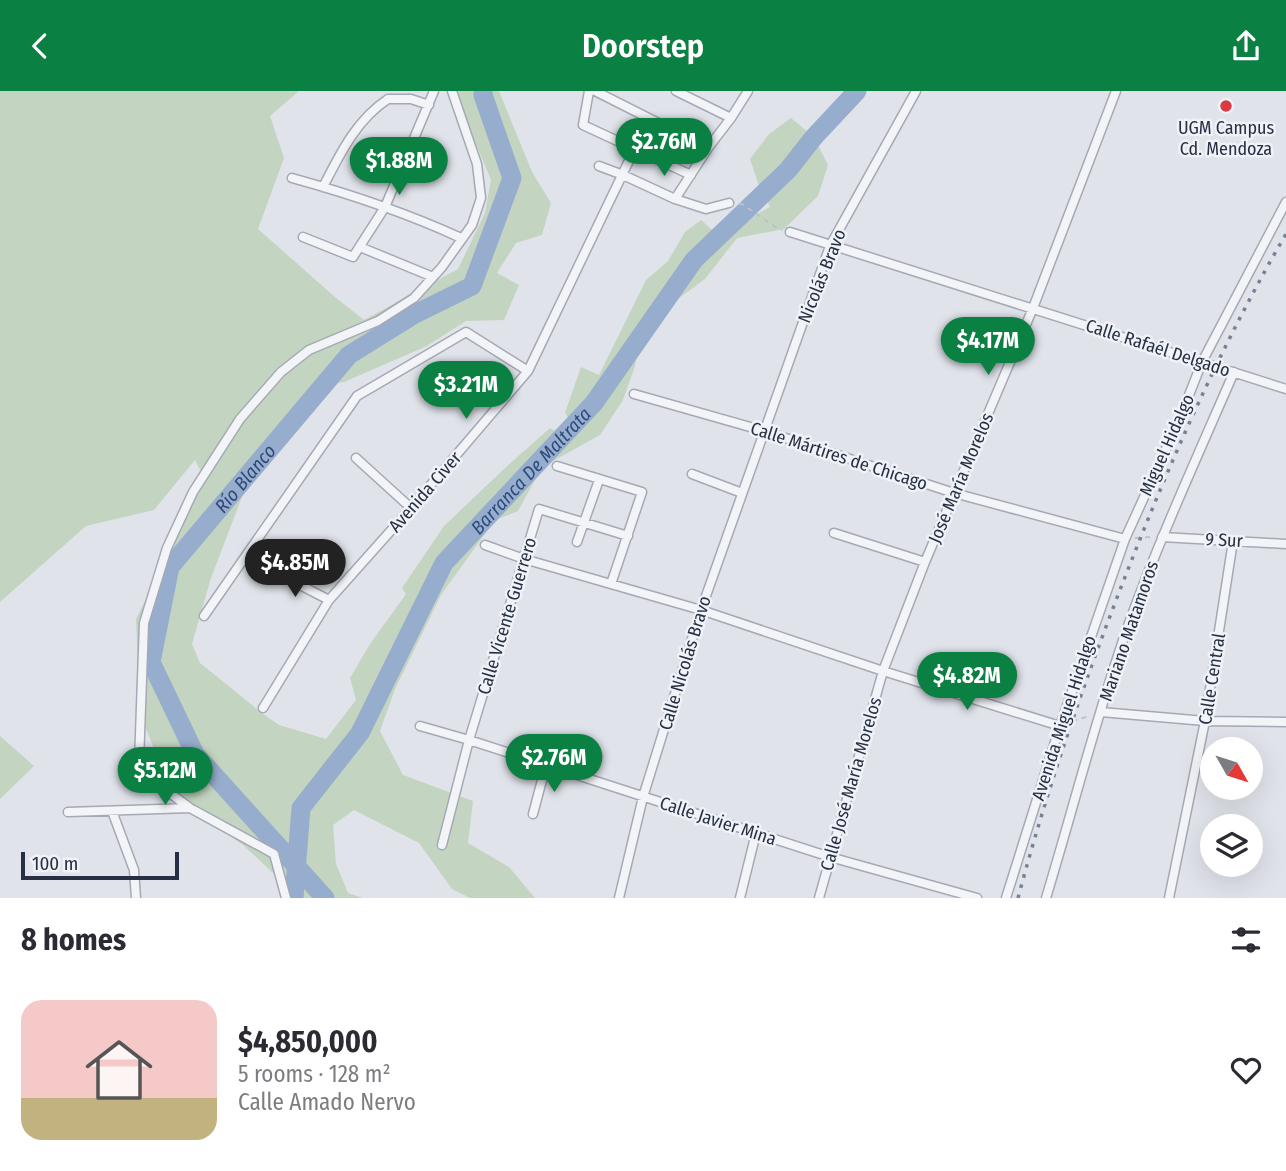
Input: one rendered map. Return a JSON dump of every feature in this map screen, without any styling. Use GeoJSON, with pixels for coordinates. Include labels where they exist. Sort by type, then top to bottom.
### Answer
{"type":"FeatureCollection","features":[{"type":"Feature","properties":{"kind":"street"},"geometry":{"type":"LineString","coordinates":[[303,237],[353,257],[385,207],[434,91]]}},
{"type":"Feature","properties":{"kind":"street"},"geometry":{"type":"LineString","coordinates":[[286,898],[274,854],[190,808],[144,774],[139,762],[144,623],[167,548],[193,492],[240,419],[281,372],[309,350],[378,321],[414,298],[442,267],[472,225],[481,198],[477,164],[452,91]]}},
{"type":"Feature","properties":{"kind":"street"},"geometry":{"type":"LineString","coordinates":[[589,91],[583,125],[691,175]]}},
{"type":"Feature","properties":{"kind":"street"},"geometry":{"type":"LineString","coordinates":[[595,91],[708,148]]}},
{"type":"Feature","properties":{"kind":"street"},"geometry":{"type":"LineString","coordinates":[[676,91],[731,118]]}},
{"type":"Feature","properties":{"kind":"street"},"geometry":{"type":"LineString","coordinates":[[675,199],[748,91]]}},
{"type":"Feature","properties":{"kind":"street","name":"Nicolás Bravo"},"geometry":{"type":"LineString","coordinates":[[764,431],[830,246],[916,91]]}},
{"type":"Feature","properties":{"kind":"street","name":"José María Morelos"},"geometry":{"type":"LineString","coordinates":[[883,671],[925,562],[1033,308],[1116,91]]}},
{"type":"Feature","properties":{"kind":"street"},"geometry":{"type":"LineString","coordinates":[[323,187],[349,138],[387,95],[429,105]]}},
{"type":"Feature","properties":{"kind":"street","name":"Avenida Civer"},"geometry":{"type":"LineString","coordinates":[[263,708],[329,600],[528,371],[649,119]]}},
{"type":"Feature","properties":{"kind":"street"},"geometry":{"type":"LineString","coordinates":[[599,166],[675,199],[706,209],[729,203]]}},
{"type":"Feature","properties":{"kind":"street"},"geometry":{"type":"LineString","coordinates":[[292,178],[385,207],[461,238]]}},
{"type":"Feature","properties":{"kind":"street","name":"Miguel Hidalgo"},"geometry":{"type":"LineString","coordinates":[[1125,539],[1180,418],[1202,362],[1286,202]]}},
{"type":"Feature","properties":{"kind":"street","name":"Calle Rafaél Delgado"},"geometry":{"type":"LineString","coordinates":[[790,232],[1286,389]]}},
{"type":"Feature","properties":{"kind":"street"},"geometry":{"type":"LineString","coordinates":[[360,247],[433,277]]}},
{"type":"Feature","properties":{"kind":"street"},"geometry":{"type":"LineString","coordinates":[[204,616],[357,396],[466,332],[528,371]]}},
{"type":"Feature","properties":{"kind":"street","name":"Mariano Matamoros"},"geometry":{"type":"LineString","coordinates":[[1046,898],[1129,625],[1162,537],[1234,372]]}},
{"type":"Feature","properties":{"kind":"street","name":"Calle Mártires de Chicago"},"geometry":{"type":"LineString","coordinates":[[634,394],[764,431],[954,492],[1125,539]]}},
{"type":"Feature","properties":{"kind":"street","name":"Calle Nicolás Bravo"},"geometry":{"type":"LineString","coordinates":[[619,898],[643,797],[701,610],[764,431]]}},
{"type":"Feature","properties":{"kind":"street"},"geometry":{"type":"LineString","coordinates":[[356,458],[411,508]]}},
{"type":"Feature","properties":{"kind":"street"},"geometry":{"type":"LineString","coordinates":[[557,466],[642,492],[611,584]]}},
{"type":"Feature","properties":{"kind":"street"},"geometry":{"type":"LineString","coordinates":[[692,474],[742,493]]}},
{"type":"Feature","properties":{"kind":"street"},"geometry":{"type":"LineString","coordinates":[[577,542],[598,480]]}},
{"type":"Feature","properties":{"kind":"street","name":"Calle Vicente Guerrero"},"geometry":{"type":"LineString","coordinates":[[442,845],[469,740],[539,509],[583,523]]}},
{"type":"Feature","properties":{"kind":"street"},"geometry":{"type":"LineString","coordinates":[[583,523],[628,537]]}},
{"type":"Feature","properties":{"kind":"street"},"geometry":{"type":"LineString","coordinates":[[834,533],[925,562]]}},
{"type":"Feature","properties":{"kind":"street","name":"9 Sur"},"geometry":{"type":"LineString","coordinates":[[1162,537],[1286,544]]}},
{"type":"Feature","properties":{"kind":"street","name":"Avenida Miguel Hidalgo"},"geometry":{"type":"LineString","coordinates":[[1006,898],[1060,726],[1125,539]]}},
{"type":"Feature","properties":{"kind":"street","name":"Calle Central"},"geometry":{"type":"LineString","coordinates":[[1169,898],[1205,721],[1233,541]]}},
{"type":"Feature","properties":{"kind":"street"},"geometry":{"type":"LineString","coordinates":[[485,545],[524,559],[701,610],[1060,726]]}},
{"type":"Feature","properties":{"kind":"street"},"geometry":{"type":"LineString","coordinates":[[275,572],[329,600]]}},
{"type":"Feature","properties":{"kind":"street","name":"Calle José María Morelos"},"geometry":{"type":"LineString","coordinates":[[820,898],[883,671]]}},
{"type":"Feature","properties":{"kind":"street"},"geometry":{"type":"LineString","coordinates":[[1101,712],[1205,721],[1286,722]]}},
{"type":"Feature","properties":{"kind":"street","name":"Calle Javier Mina"},"geometry":{"type":"LineString","coordinates":[[419,726],[830,856],[977,898]]}},
{"type":"Feature","properties":{"kind":"street"},"geometry":{"type":"LineString","coordinates":[[533,814],[546,765]]}},
{"type":"Feature","properties":{"kind":"street"},"geometry":{"type":"LineString","coordinates":[[68,812],[190,808]]}},
{"type":"Feature","properties":{"kind":"street"},"geometry":{"type":"LineString","coordinates":[[112,811],[134,870],[136,898]]}},
{"type":"Feature","properties":{"kind":"street"},"geometry":{"type":"LineString","coordinates":[[740,898],[756,833]]}},
{"type":"Feature","properties":{"kind":"path"},"geometry":{"type":"LineString","coordinates":[[742,204],[777,228]]}},
{"type":"Feature","properties":{"kind":"path"},"geometry":{"type":"LineString","coordinates":[[1125,539],[1162,537]]}},
{"type":"Feature","properties":{"kind":"path"},"geometry":{"type":"LineString","coordinates":[[1060,726],[1101,712]]}},
{"type":"Feature","properties":{"kind":"green space"},"geometry":{"type":"Polygon","coordinates":[[[0,91],[299,91],[270,116],[284,158],[258,229],[364,320],[458,269],[485,213],[491,180],[454,91],[499,91],[532,172],[551,203],[542,235],[516,243],[497,273],[519,285],[504,320],[466,321],[427,346],[344,382],[310,388],[263,442],[211,578],[192,644],[200,663],[263,714],[279,725],[326,739],[356,700],[350,678],[370,644],[406,594],[402,588],[444,526],[550,428],[559,433],[573,425],[565,413],[581,367],[599,375],[646,280],[668,261],[685,232],[701,220],[711,229],[744,221],[770,207],[750,159],[769,134],[791,118],[814,137],[828,165],[818,196],[784,229],[737,238],[705,279],[641,326],[635,366],[623,400],[600,435],[542,467],[518,511],[495,520],[441,595],[395,689],[380,731],[403,775],[473,801],[468,843],[509,867],[535,898],[470,898],[452,889],[419,843],[354,810],[333,825],[336,864],[348,893],[363,898],[300,898],[243,845],[175,798],[140,715],[136,619],[178,535],[202,474],[195,460],[154,510],[86,526],[0,602],[0,91]]]}},
{"type":"Feature","properties":{"kind":"green space"},"geometry":{"type":"Polygon","coordinates":[[[0,736],[34,766],[0,799],[0,736]]]}},
{"type":"Feature","properties":{"kind":"waterway","name":"Río Blanco"},"geometry":{"type":"LineString","coordinates":[[325,898],[195,754],[151,662],[170,567],[349,355],[415,314],[472,286],[512,178],[483,91]]}},
{"type":"Feature","properties":{"kind":"waterway","name":"Barranca De Maltrata"},"geometry":{"type":"LineString","coordinates":[[294,898],[301,808],[360,733],[444,563],[594,403],[694,260],[788,170],[814,137],[857,91]]}},
{"type":"Feature","properties":{"kind":"railway"},"geometry":{"type":"LineString","coordinates":[[1018,898],[1065,743],[1138,544],[1217,364],[1286,234]]}},
{"type":"Feature","properties":{"kind":"place","name":"UGM Campus Cd. Mendoza"},"geometry":{"type":"Point","coordinates":[1226,106]}}]}
